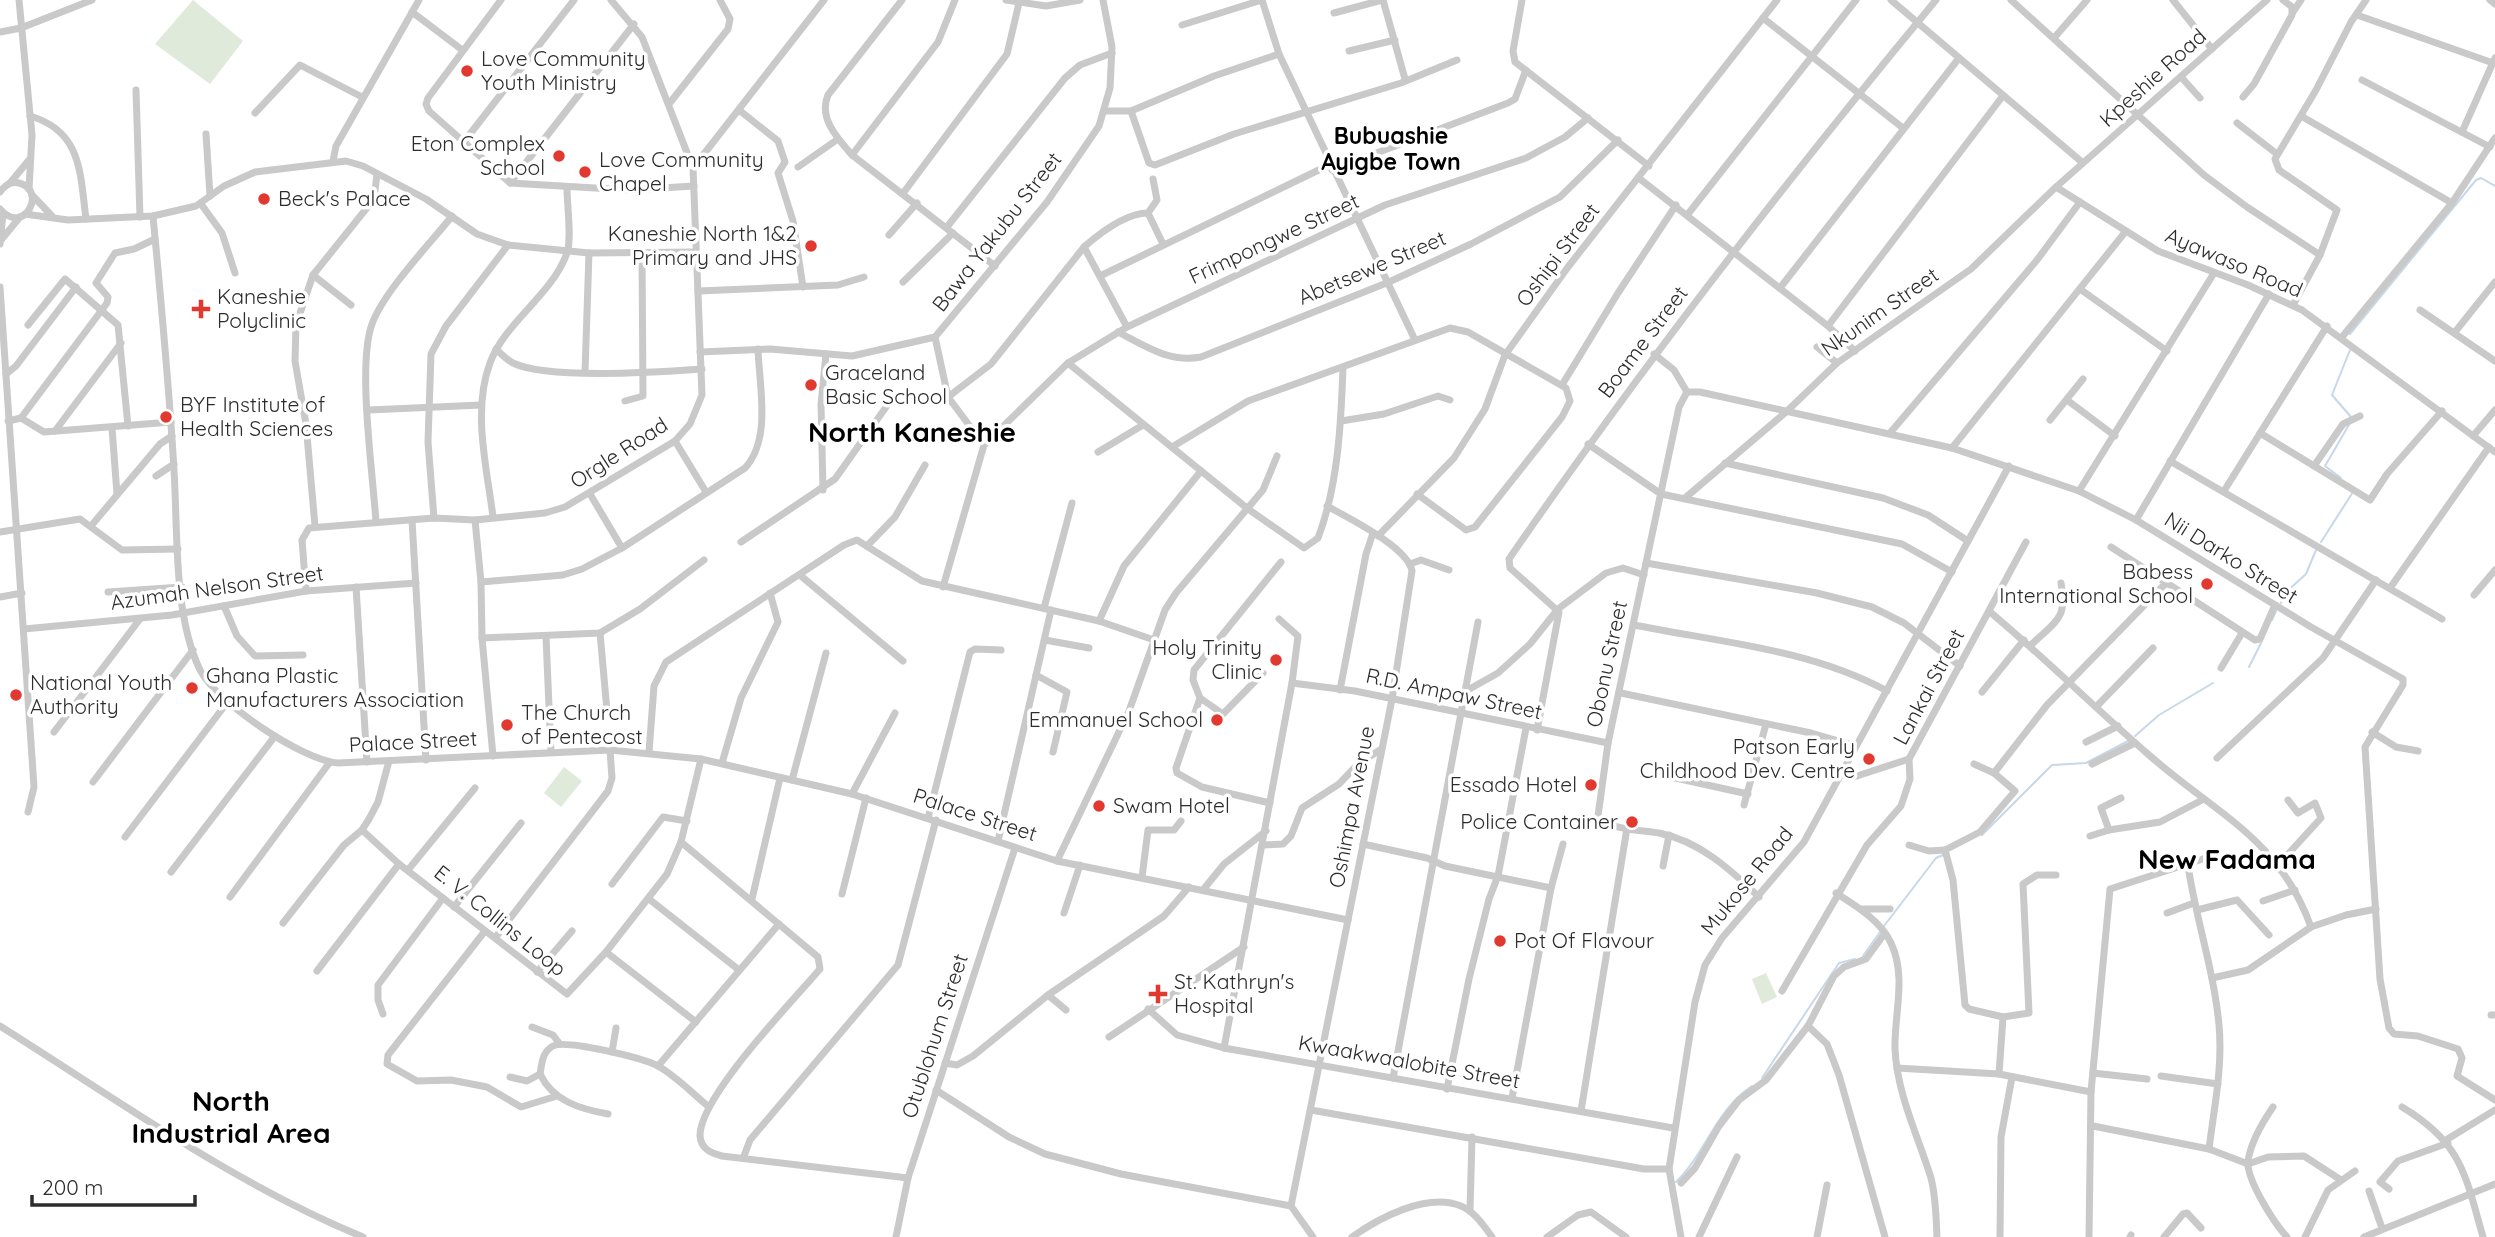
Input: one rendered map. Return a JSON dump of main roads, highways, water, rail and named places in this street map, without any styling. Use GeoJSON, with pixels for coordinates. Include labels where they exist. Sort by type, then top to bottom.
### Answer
{"type":"FeatureCollection","features":[{"type":"Feature","properties":{"kind":"waterway"},"geometry":{"type":"LineString","coordinates":[[2350,334],[2476,180],[2481,178],[2495,186]]}},
{"type":"Feature","properties":{"kind":"waterway"},"geometry":{"type":"LineString","coordinates":[[2350,350],[2332,395],[2351,417]]}},
{"type":"Feature","properties":{"kind":"waterway"},"geometry":{"type":"LineString","coordinates":[[2341,478],[2325,466],[2350,423]]}},
{"type":"Feature","properties":{"kind":"waterway"},"geometry":{"type":"LineString","coordinates":[[2321,542],[2353,492]]}},
{"type":"Feature","properties":{"kind":"waterway"},"geometry":{"type":"LineString","coordinates":[[2281,603],[2285,593],[2306,574],[2316,550]]}},
{"type":"Feature","properties":{"kind":"waterway"},"geometry":{"type":"LineString","coordinates":[[2272,620],[2276,611]]}},
{"type":"Feature","properties":{"kind":"waterway"},"geometry":{"type":"LineString","coordinates":[[2249,667],[2262,641]]}},
{"type":"Feature","properties":{"kind":"waterway"},"geometry":{"type":"LineString","coordinates":[[2135,736],[2159,715],[2213,683]]}},
{"type":"Feature","properties":{"kind":"waterway"},"geometry":{"type":"LineString","coordinates":[[1982,835],[2052,765],[2086,763],[2128,741]]}},
{"type":"Feature","properties":{"kind":"waterway"},"geometry":{"type":"LineString","coordinates":[[1884,926],[1936,858],[1943,855]]}},
{"type":"Feature","properties":{"kind":"waterway"},"geometry":{"type":"LineString","coordinates":[[1863,956],[1880,932]]}},
{"type":"Feature","properties":{"kind":"waterway"},"geometry":{"type":"LineString","coordinates":[[1762,1078],[1839,963],[1855,959]]}},
{"type":"Feature","properties":{"kind":"waterway"},"geometry":{"type":"LineString","coordinates":[[1676,1182],[1729,1107],[1752,1086]]}},
{"type":"Feature","properties":{"kind":"place","name":"Love Community Youth Ministry"},"geometry":{"type":"Point","coordinates":[467,71]}},
{"type":"Feature","properties":{"kind":"place","name":"Eton Complex School"},"geometry":{"type":"Point","coordinates":[559,156]}},
{"type":"Feature","properties":{"kind":"place","name":"Love Community Chapel"},"geometry":{"type":"Point","coordinates":[585,172]}},
{"type":"Feature","properties":{"kind":"place","name":"Beck's Palace"},"geometry":{"type":"Point","coordinates":[264,199]}},
{"type":"Feature","properties":{"kind":"place","name":"Kaneshie North 1&2 Primary and JHS"},"geometry":{"type":"Point","coordinates":[811,246]}},
{"type":"Feature","properties":{"kind":"place","name":"Kaneshie Polyclinic"},"geometry":{"type":"Point","coordinates":[201,309]}},
{"type":"Feature","properties":{"kind":"place","name":"Graceland Basic School"},"geometry":{"type":"Point","coordinates":[811,385]}},
{"type":"Feature","properties":{"kind":"place","name":"BYF Institute of Health Sciences"},"geometry":{"type":"Point","coordinates":[166,417]}},
{"type":"Feature","properties":{"kind":"place","name":"Babess International School"},"geometry":{"type":"Point","coordinates":[2207,584]}},
{"type":"Feature","properties":{"kind":"place","name":"Holy Trinity Clinic"},"geometry":{"type":"Point","coordinates":[1276,660]}},
{"type":"Feature","properties":{"kind":"place","name":"Ghana Plastic Manufacturers Association"},"geometry":{"type":"Point","coordinates":[192,688]}},
{"type":"Feature","properties":{"kind":"place","name":"National Youth Authority"},"geometry":{"type":"Point","coordinates":[16,695]}},
{"type":"Feature","properties":{"kind":"place","name":"Emmanuel School"},"geometry":{"type":"Point","coordinates":[1217,720]}},
{"type":"Feature","properties":{"kind":"place","name":"The Church of Pentecost"},"geometry":{"type":"Point","coordinates":[507,725]}},
{"type":"Feature","properties":{"kind":"place","name":"Patson Early Childhood Dev. Centre"},"geometry":{"type":"Point","coordinates":[1869,759]}},
{"type":"Feature","properties":{"kind":"place","name":"Essado Hotel"},"geometry":{"type":"Point","coordinates":[1591,785]}},
{"type":"Feature","properties":{"kind":"place","name":"Swam Hotel"},"geometry":{"type":"Point","coordinates":[1099,806]}},
{"type":"Feature","properties":{"kind":"place","name":"Police Container"},"geometry":{"type":"Point","coordinates":[1632,822]}},
{"type":"Feature","properties":{"kind":"place","name":"Pot Of Flavour"},"geometry":{"type":"Point","coordinates":[1500,941]}},
{"type":"Feature","properties":{"kind":"place","name":"St. Kathryn's Hospital"},"geometry":{"type":"Point","coordinates":[1158,994]}},
{"type":"Feature","properties":{"kind":"district","name":"Bubuashie Ayigbe Town"},"geometry":{"type":"Point","coordinates":[1391,149]}},
{"type":"Feature","properties":{"kind":"district","name":"North Kaneshie"},"geometry":{"type":"Point","coordinates":[912,432]}},
{"type":"Feature","properties":{"kind":"district","name":"New Fadama"},"geometry":{"type":"Point","coordinates":[2227,859]}},
{"type":"Feature","properties":{"kind":"district","name":"North Industrial Area"},"geometry":{"type":"Point","coordinates":[231,1117]}}]}
